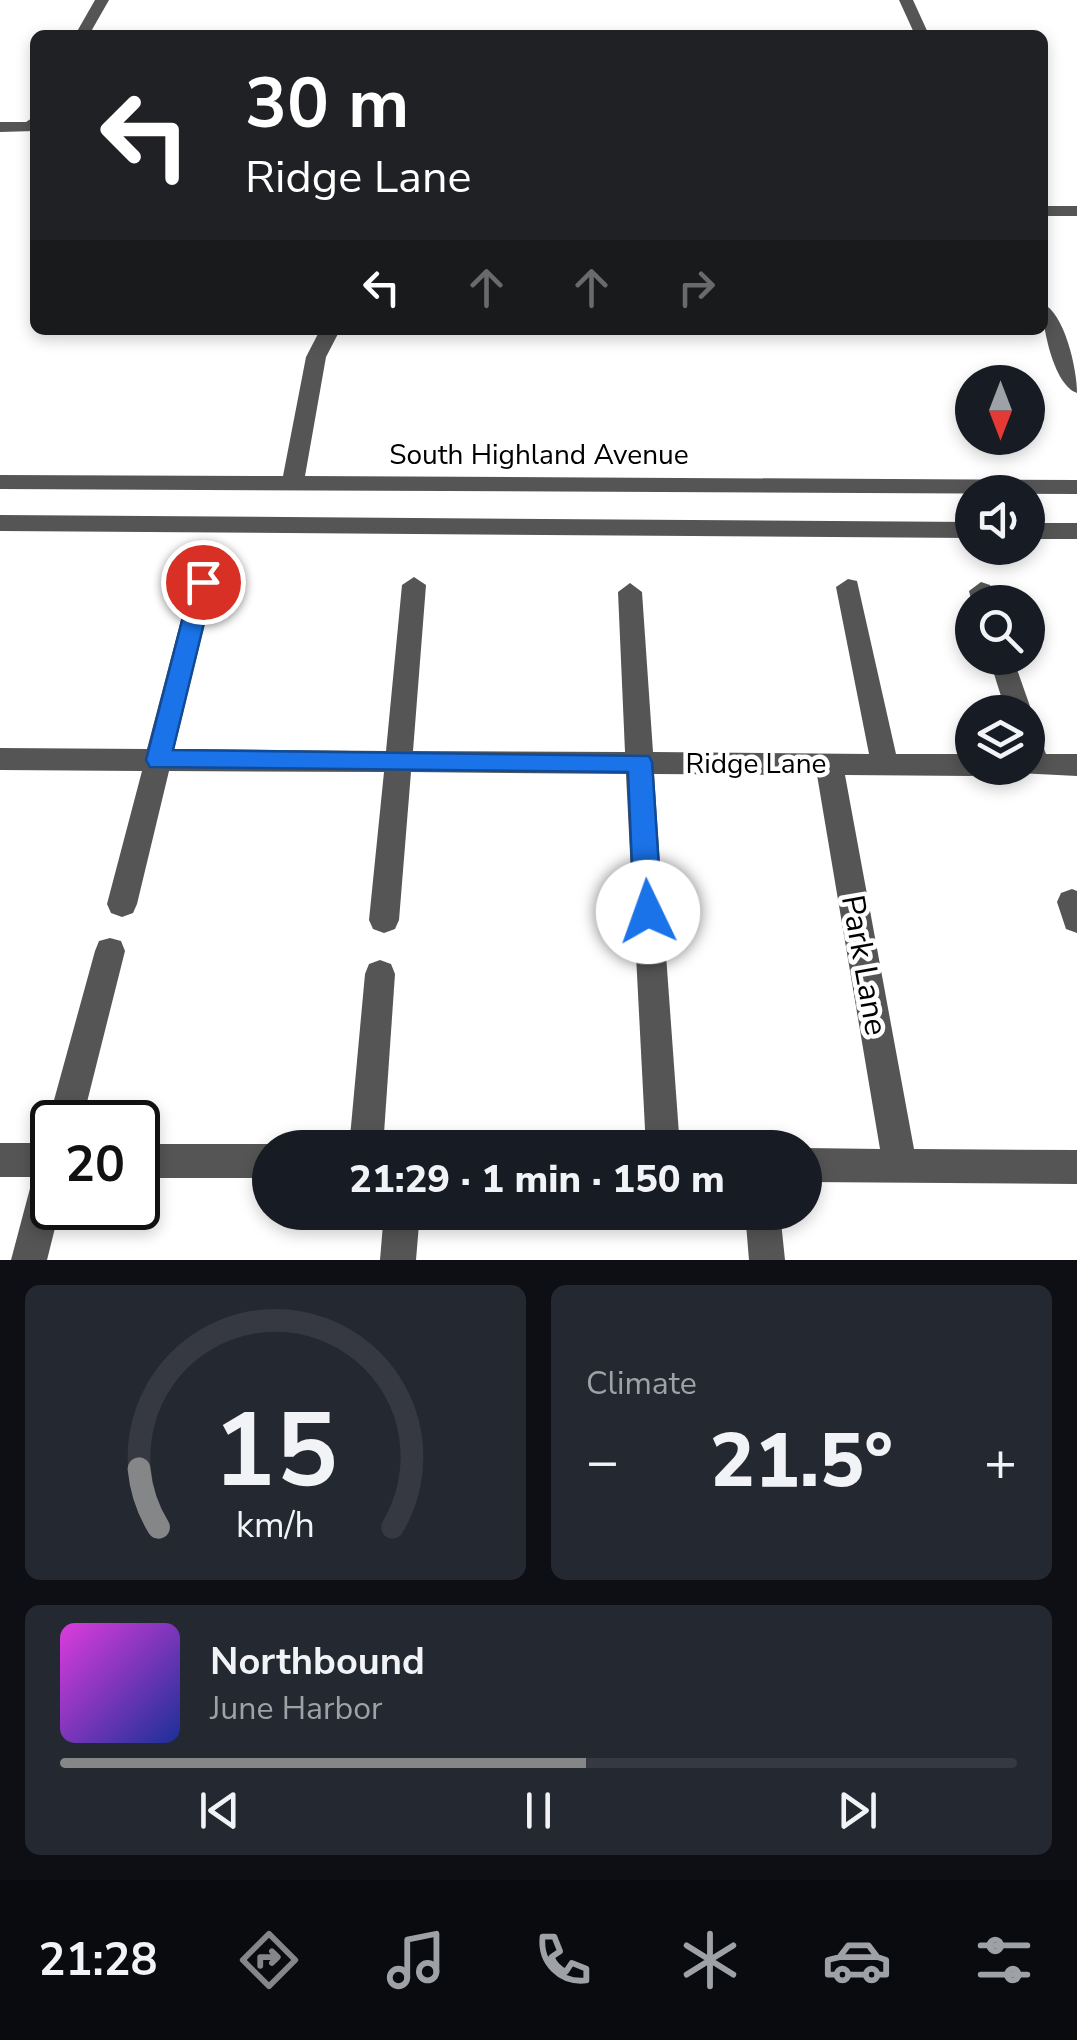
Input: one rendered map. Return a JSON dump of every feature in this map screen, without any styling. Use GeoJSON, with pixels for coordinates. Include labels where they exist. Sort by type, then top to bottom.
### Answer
{"type":"FeatureCollection","features":[{"type":"Feature","properties":{"kind":"street"},"geometry":{"type":"LineString","coordinates":[[85,30],[102,0]]}},
{"type":"Feature","properties":{"kind":"street"},"geometry":{"type":"LineString","coordinates":[[906,0],[920,30]]}},
{"type":"Feature","properties":{"kind":"street"},"geometry":{"type":"LineString","coordinates":[[0,127],[30,124]]}},
{"type":"Feature","properties":{"kind":"street"},"geometry":{"type":"LineString","coordinates":[[1048,211],[1077,211]]}},
{"type":"Feature","properties":{"kind":"street"},"geometry":{"type":"LineString","coordinates":[[1048,323],[1077,388]]}},
{"type":"Feature","properties":{"kind":"street"},"geometry":{"type":"LineString","coordinates":[[293,483],[316,357],[327,335]]}},
{"type":"Feature","properties":{"kind":"street","name":"South Highland Avenue"},"geometry":{"type":"LineString","coordinates":[[0,482],[1077,487]]}},
{"type":"Feature","properties":{"kind":"street"},"geometry":{"type":"LineString","coordinates":[[0,523],[955,530]]}},
{"type":"Feature","properties":{"kind":"street"},"geometry":{"type":"LineString","coordinates":[[1045,531],[1077,531]]}},
{"type":"Feature","properties":{"kind":"street"},"geometry":{"type":"LineString","coordinates":[[122,904],[203,582]]}},
{"type":"Feature","properties":{"kind":"street"},"geometry":{"type":"LineString","coordinates":[[384,920],[414,585]]}},
{"type":"Feature","properties":{"kind":"street"},"geometry":{"type":"LineString","coordinates":[[848,588],[885,764]]}},
{"type":"Feature","properties":{"kind":"street"},"geometry":{"type":"LineString","coordinates":[[630,592],[648,912]]}},
{"type":"Feature","properties":{"kind":"street","name":"Ridge Lane"},"geometry":{"type":"LineString","coordinates":[[0,759],[955,765]]}},
{"type":"Feature","properties":{"kind":"street"},"geometry":{"type":"LineString","coordinates":[[1045,760],[1077,766]]}},
{"type":"Feature","properties":{"kind":"street","name":"Park Lane"},"geometry":{"type":"LineString","coordinates":[[829,764],[900,1166]]}},
{"type":"Feature","properties":{"kind":"street"},"geometry":{"type":"LineString","coordinates":[[71,1100],[110,950]]}},
{"type":"Feature","properties":{"kind":"street"},"geometry":{"type":"LineString","coordinates":[[650,955],[662,1130]]}},
{"type":"Feature","properties":{"kind":"street"},"geometry":{"type":"LineString","coordinates":[[367,1130],[380,974]]}},
{"type":"Feature","properties":{"kind":"street"},"geometry":{"type":"LineString","coordinates":[[0,1160],[30,1160]]}},
{"type":"Feature","properties":{"kind":"street"},"geometry":{"type":"LineString","coordinates":[[160,1161],[252,1162]]}},
{"type":"Feature","properties":{"kind":"street"},"geometry":{"type":"LineString","coordinates":[[822,1165],[1077,1166]]}},
{"type":"Feature","properties":{"kind":"street"},"geometry":{"type":"LineString","coordinates":[[29,1260],[37,1230]]}},
{"type":"Feature","properties":{"kind":"street"},"geometry":{"type":"LineString","coordinates":[[398,1260],[400,1230]]}},
{"type":"Feature","properties":{"kind":"street"},"geometry":{"type":"LineString","coordinates":[[764,1230],[767,1260]]}},
{"type":"Feature","properties":{"kind":"route"},"geometry":{"type":"LineString","coordinates":[[203,582],[159,760],[640,762],[648,912]]}}]}
